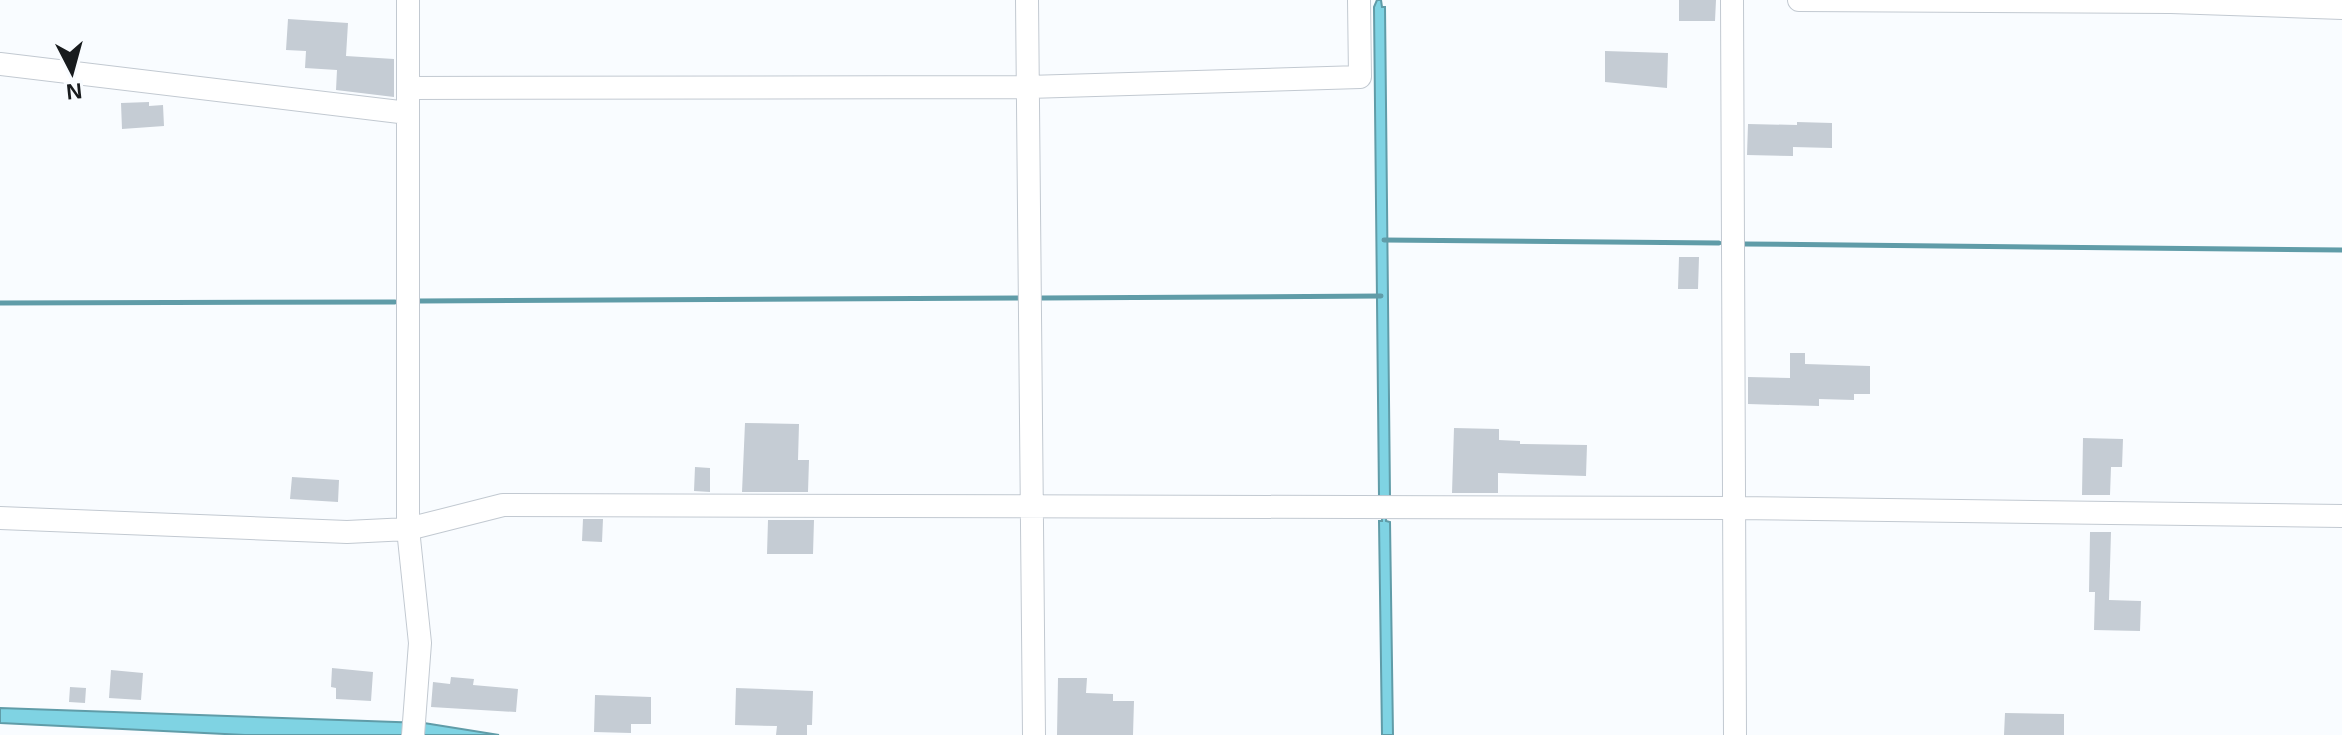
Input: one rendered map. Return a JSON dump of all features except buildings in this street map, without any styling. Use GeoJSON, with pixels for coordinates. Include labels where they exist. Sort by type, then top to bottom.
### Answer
{"type":"FeatureCollection","features":[{"type":"Feature","properties":{"kind":"street"},"geometry":{"type":"LineString","coordinates":[[408,0],[408,529],[420,643],[414,731]]}},
{"type":"Feature","properties":{"kind":"street"},"geometry":{"type":"LineString","coordinates":[[1027,0],[1034,735]]}},
{"type":"Feature","properties":{"kind":"street"},"geometry":{"type":"LineString","coordinates":[[408,88],[1028,87],[1360,77],[1359,0]]}},
{"type":"Feature","properties":{"kind":"street"},"geometry":{"type":"LineString","coordinates":[[1732,0],[1735,735]]}},
{"type":"Feature","properties":{"kind":"street"},"geometry":{"type":"LineString","coordinates":[[1799,0],[2171,2],[2342,8]]}},
{"type":"Feature","properties":{"kind":"street"},"geometry":{"type":"LineString","coordinates":[[0,64],[408,113]]}},
{"type":"Feature","properties":{"kind":"street"},"geometry":{"type":"LineString","coordinates":[[0,518],[347,532],[408,529],[503,505],[1733,508],[2342,516]]}},
{"type":"Feature","properties":{"kind":"water"},"geometry":{"type":"Polygon","coordinates":[[[1377,0],[1381,0],[1382,7],[1385,7],[1390,497],[1387,497],[1386,521],[1390,522],[1393,735],[1382,735],[1379,521],[1382,521],[1382,497],[1379,496],[1374,7],[1377,0]]]}},
{"type":"Feature","properties":{"kind":"water"},"geometry":{"type":"Polygon","coordinates":[[[0,708],[424,723],[499,735],[245,735],[0,723],[0,708]]]}},
{"type":"Feature","properties":{"kind":"waterway"},"geometry":{"type":"LineString","coordinates":[[1384,240],[1719,243]]}},
{"type":"Feature","properties":{"kind":"waterway"},"geometry":{"type":"LineString","coordinates":[[1745,244],[2342,250]]}},
{"type":"Feature","properties":{"kind":"waterway"},"geometry":{"type":"LineString","coordinates":[[1042,298],[1381,296]]}},
{"type":"Feature","properties":{"kind":"waterway"},"geometry":{"type":"LineString","coordinates":[[420,301],[1018,298]]}},
{"type":"Feature","properties":{"kind":"waterway"},"geometry":{"type":"LineString","coordinates":[[0,303],[395,302]]}}]}
